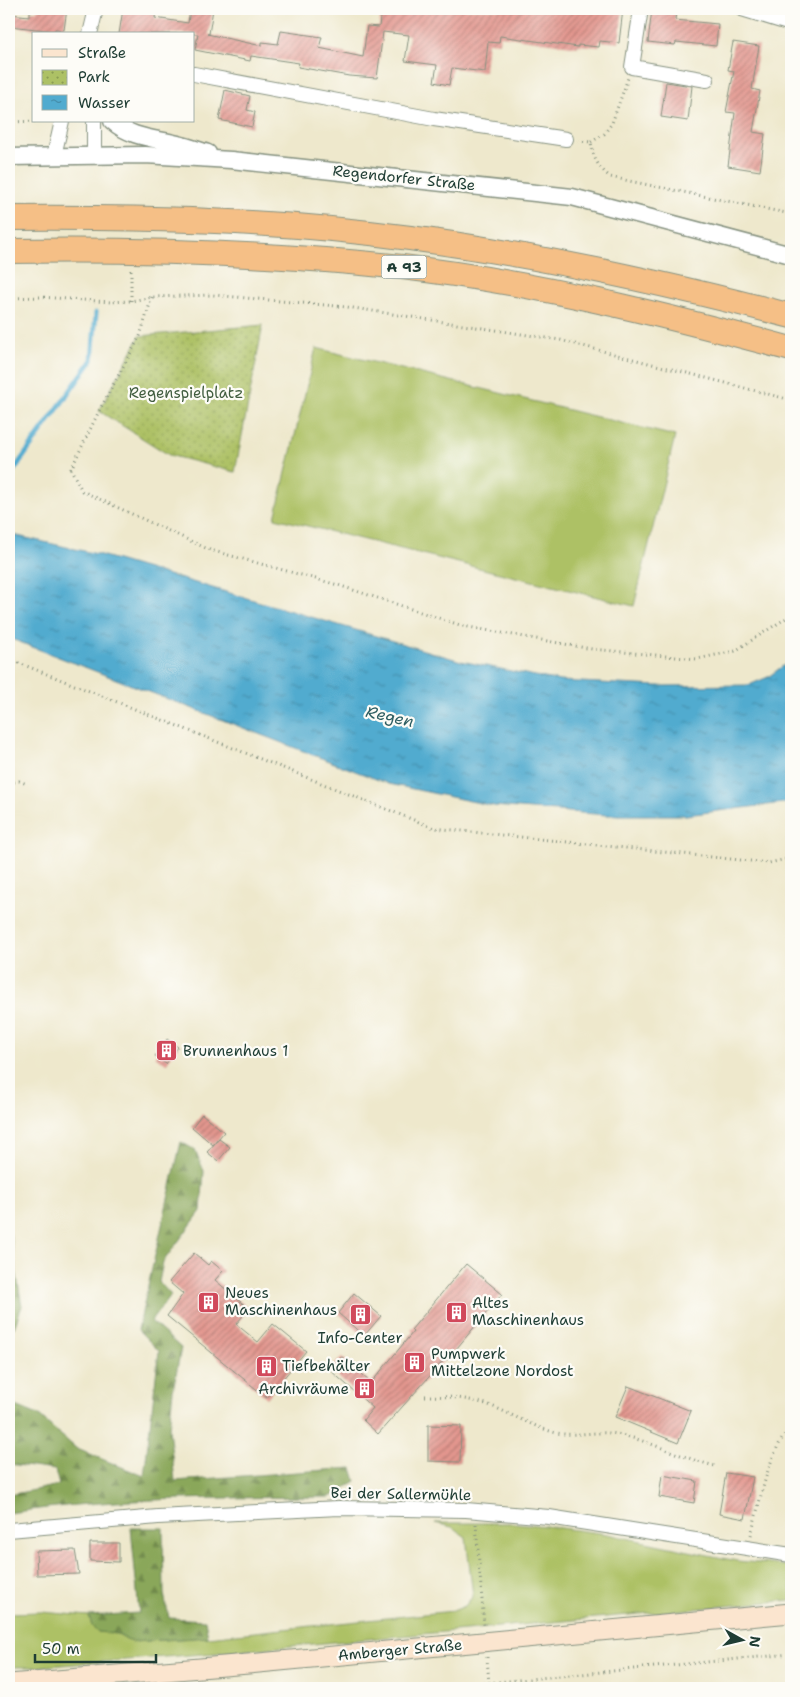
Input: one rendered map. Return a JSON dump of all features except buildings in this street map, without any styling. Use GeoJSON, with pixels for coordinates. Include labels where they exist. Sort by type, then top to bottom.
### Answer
{"type":"FeatureCollection","features":[{"type":"Feature","properties":{"kind":"highway","name":"A 93"},"geometry":{"type":"LineString","coordinates":[[9,218],[91,217],[247,222],[408,237],[543,258],[674,286],[791,316]]}},
{"type":"Feature","properties":{"kind":"highway","name":"A 93"},"geometry":{"type":"LineString","coordinates":[[9,251],[102,250],[247,254],[404,267],[551,292],[674,318],[791,349]]}},
{"type":"Feature","properties":{"kind":"main road","name":"Amberger Straße"},"geometry":{"type":"LineString","coordinates":[[9,1684],[791,1614]]}},
{"type":"Feature","properties":{"kind":"street"},"geometry":{"type":"LineString","coordinates":[[90,32],[96,9]]}},
{"type":"Feature","properties":{"kind":"street"},"geometry":{"type":"LineString","coordinates":[[641,9],[632,67],[707,80]]}},
{"type":"Feature","properties":{"kind":"street"},"geometry":{"type":"LineString","coordinates":[[742,9],[791,24]]}},
{"type":"Feature","properties":{"kind":"street"},"geometry":{"type":"LineString","coordinates":[[195,74],[434,119],[566,139]]}},
{"type":"Feature","properties":{"kind":"street"},"geometry":{"type":"LineString","coordinates":[[54,156],[62,122]]}},
{"type":"Feature","properties":{"kind":"street"},"geometry":{"type":"LineString","coordinates":[[94,122],[94,155]]}},
{"type":"Feature","properties":{"kind":"street"},"geometry":{"type":"LineString","coordinates":[[113,122],[122,130],[231,160]]}},
{"type":"Feature","properties":{"kind":"street","name":"Regendorfer Straße"},"geometry":{"type":"LineString","coordinates":[[9,157],[145,155],[231,160],[572,197],[791,255]]}},
{"type":"Feature","properties":{"kind":"street","name":"Bei der Sallermühle"},"geometry":{"type":"LineString","coordinates":[[9,1530],[158,1517],[338,1508],[475,1511],[549,1517],[791,1555]]}},
{"type":"Feature","properties":{"kind":"path"},"geometry":{"type":"LineString","coordinates":[[566,139],[590,142],[604,134],[612,123],[632,67]]}},
{"type":"Feature","properties":{"kind":"path"},"geometry":{"type":"LineString","coordinates":[[9,122],[32,121]]}},
{"type":"Feature","properties":{"kind":"path"},"geometry":{"type":"LineString","coordinates":[[590,142],[599,168],[610,177],[791,214]]}},
{"type":"Feature","properties":{"kind":"path"},"geometry":{"type":"LineString","coordinates":[[131,269],[131,301]]}},
{"type":"Feature","properties":{"kind":"path"},"geometry":{"type":"LineString","coordinates":[[9,298],[41,297],[131,301],[152,297],[213,295],[347,307],[560,340],[791,400]]}},
{"type":"Feature","properties":{"kind":"path"},"geometry":{"type":"LineString","coordinates":[[152,297],[140,336],[99,411],[71,470],[82,491],[210,550],[338,585],[463,626],[592,649],[696,659],[735,651],[791,614]]}},
{"type":"Feature","properties":{"kind":"path"},"geometry":{"type":"LineString","coordinates":[[9,659],[434,828],[769,863],[791,858]]}},
{"type":"Feature","properties":{"kind":"path"},"geometry":{"type":"LineString","coordinates":[[9,783],[18,781],[27,784]]}},
{"type":"Feature","properties":{"kind":"path"},"geometry":{"type":"LineString","coordinates":[[425,1396],[456,1398],[485,1404],[554,1432],[568,1435],[603,1433],[628,1436],[691,1460],[715,1466]]}},
{"type":"Feature","properties":{"kind":"path"},"geometry":{"type":"LineString","coordinates":[[747,1548],[773,1457],[783,1436],[791,1426]]}},
{"type":"Feature","properties":{"kind":"path"},"geometry":{"type":"LineString","coordinates":[[475,1511],[484,1626]]}},
{"type":"Feature","properties":{"kind":"path"},"geometry":{"type":"LineString","coordinates":[[486,1654],[489,1684]]}},
{"type":"Feature","properties":{"kind":"path"},"geometry":{"type":"LineString","coordinates":[[434,1688],[791,1654]]}},
{"type":"Feature","properties":{"kind":"green space","name":"Regenspielplatz"},"geometry":{"type":"Polygon","coordinates":[[[263,325],[235,472],[169,455],[99,411],[140,336],[263,325]]]}},
{"type":"Feature","properties":{"kind":"green space"},"geometry":{"type":"Polygon","coordinates":[[[316,348],[675,436],[634,606],[275,518],[316,348]]]}},
{"type":"Feature","properties":{"kind":"green space"},"geometry":{"type":"Polygon","coordinates":[[[181,1142],[195,1150],[204,1171],[201,1211],[163,1262],[159,1282],[171,1295],[151,1321],[181,1348],[173,1390],[169,1429],[175,1481],[352,1468],[356,1481],[330,1497],[129,1501],[9,1513],[9,1495],[59,1485],[55,1470],[9,1464],[9,1403],[38,1415],[77,1449],[144,1476],[159,1351],[138,1330],[181,1142]]]}},
{"type":"Feature","properties":{"kind":"green space"},"geometry":{"type":"Polygon","coordinates":[[[9,1229],[22,1306],[14,1328],[9,1328],[9,1229]]]}},
{"type":"Feature","properties":{"kind":"green space"},"geometry":{"type":"Polygon","coordinates":[[[435,1523],[515,1523],[545,1526],[607,1534],[737,1561],[791,1566],[791,1600],[216,1653],[36,1667],[9,1667],[9,1613],[41,1612],[89,1616],[92,1626],[98,1632],[118,1634],[132,1642],[208,1637],[453,1611],[465,1606],[473,1596],[466,1537],[452,1527],[435,1523]]]}},
{"type":"Feature","properties":{"kind":"green space"},"geometry":{"type":"Polygon","coordinates":[[[131,1528],[163,1528],[164,1594],[169,1618],[205,1620],[208,1637],[132,1642],[118,1634],[98,1632],[92,1626],[89,1616],[139,1613],[131,1528]]]}},
{"type":"Feature","properties":{"kind":"water","name":"Regen"},"geometry":{"type":"Polygon","coordinates":[[[9,534],[97,554],[461,661],[560,681],[659,686],[749,685],[768,677],[791,660],[791,802],[686,815],[607,815],[494,806],[389,784],[9,638],[9,534]]]}},
{"type":"Feature","properties":{"kind":"waterway"},"geometry":{"type":"LineString","coordinates":[[9,477],[92,360],[96,313]]}},
{"type":"Feature","properties":{"kind":"place","name":"Brunnenhaus 1"},"geometry":{"type":"Point","coordinates":[167,1051]}},
{"type":"Feature","properties":{"kind":"place","name":"Neues Maschinenhaus"},"geometry":{"type":"Point","coordinates":[209,1302]}},
{"type":"Feature","properties":{"kind":"place","name":"Altes Maschinenhaus"},"geometry":{"type":"Point","coordinates":[456,1312]}},
{"type":"Feature","properties":{"kind":"place","name":"Info-Center"},"geometry":{"type":"Point","coordinates":[360,1315]}},
{"type":"Feature","properties":{"kind":"place","name":"Pumpwerk Mittelzone Nordost"},"geometry":{"type":"Point","coordinates":[415,1363]}},
{"type":"Feature","properties":{"kind":"place","name":"Tiefbehälter"},"geometry":{"type":"Point","coordinates":[266,1366]}},
{"type":"Feature","properties":{"kind":"place","name":"Archivräume"},"geometry":{"type":"Point","coordinates":[365,1389]}}]}
